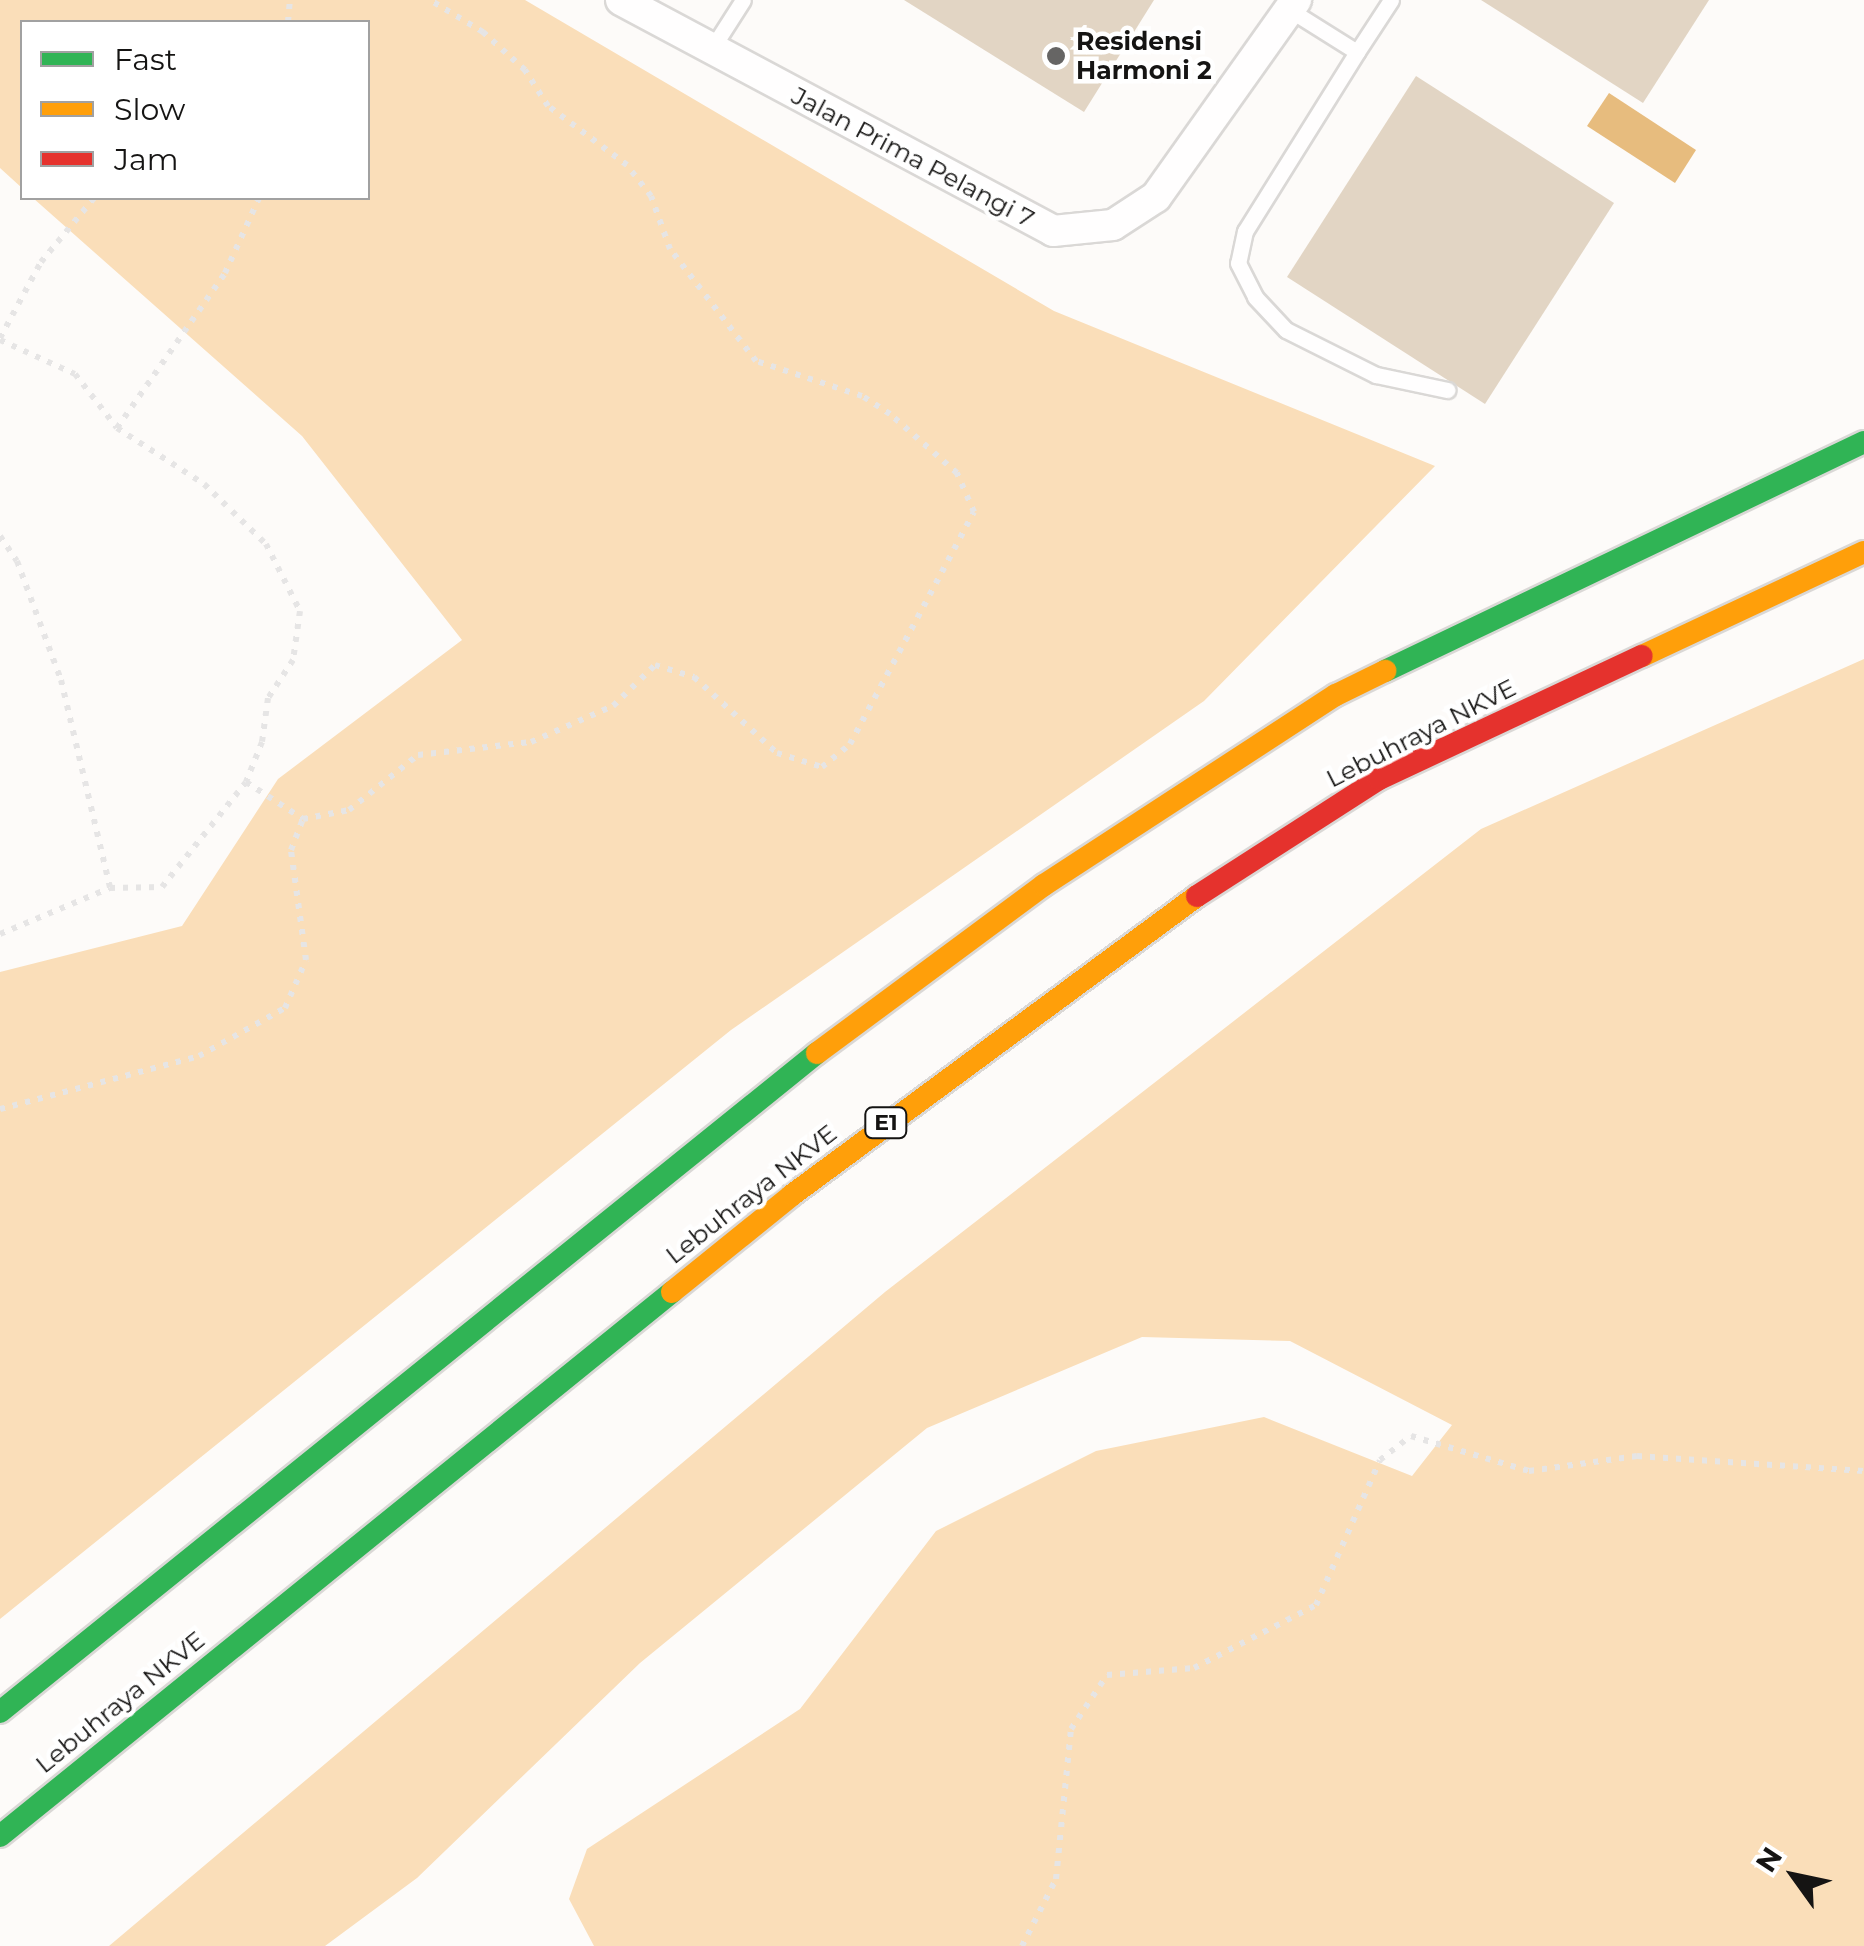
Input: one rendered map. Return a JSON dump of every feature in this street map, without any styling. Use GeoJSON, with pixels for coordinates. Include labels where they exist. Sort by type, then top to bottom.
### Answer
{"type":"FeatureCollection","features":[{"type":"Feature","properties":{"kind":"highway"},"geometry":{"type":"LineString","coordinates":[[0,1712],[740,1110],[1060,874],[1336,695],[1864,442]]}},
{"type":"Feature","properties":{"kind":"highway","name":"Lebuhraya NKVE"},"geometry":{"type":"LineString","coordinates":[[0,1836],[792,1195],[1230,871],[1378,779],[1864,552]]}},
{"type":"Feature","properties":{"kind":"street","name":"Jalan Prima Pelangi 7"},"geometry":{"type":"LineString","coordinates":[[622,0],[1052,231],[1113,225],[1156,197],[1293,5]]}},
{"type":"Feature","properties":{"kind":"lane"},"geometry":{"type":"LineString","coordinates":[[1391,0],[1245,230],[1238,263],[1254,297],[1286,330],[1376,375],[1447,390]]}},
{"type":"Feature","properties":{"kind":"lane"},"geometry":{"type":"LineString","coordinates":[[711,50],[735,3]]}},
{"type":"Feature","properties":{"kind":"lane"},"geometry":{"type":"LineString","coordinates":[[1293,5],[1357,52]]}},
{"type":"Feature","properties":{"kind":"path"},"geometry":{"type":"LineString","coordinates":[[246,782],[303,819],[349,810],[418,755],[532,742],[613,706],[655,666],[694,677],[777,753],[822,767],[850,744],[974,512],[957,473],[890,414],[862,396],[756,361],[670,249],[651,196],[628,165],[548,106],[525,70],[483,32],[430,0]]}},
{"type":"Feature","properties":{"kind":"path"},"geometry":{"type":"LineString","coordinates":[[0,934],[110,888],[162,886],[246,782],[262,742],[268,698],[293,660],[300,611],[266,544],[204,484],[118,428],[75,374],[0,339],[41,262],[92,200]]}},
{"type":"Feature","properties":{"kind":"path"},"geometry":{"type":"LineString","coordinates":[[118,428],[225,273],[258,200]]}},
{"type":"Feature","properties":{"kind":"path"},"geometry":{"type":"LineString","coordinates":[[0,536],[17,561],[61,680],[110,888]]}},
{"type":"Feature","properties":{"kind":"path"},"geometry":{"type":"LineString","coordinates":[[0,1109],[199,1056],[284,1008],[306,960],[291,850],[303,819]]}},
{"type":"Feature","properties":{"kind":"path"},"geometry":{"type":"LineString","coordinates":[[1022,1946],[1056,1879],[1071,1730],[1107,1675],[1194,1668],[1316,1605],[1380,1460],[1412,1436],[1529,1471],[1637,1456],[1864,1471]]}},
{"type":"Feature","properties":{"kind":"shaded area"},"geometry":{"type":"Polygon","coordinates":[[[0,0],[525,0],[1054,311],[1435,466],[1204,701],[731,1030],[0,1619],[0,972],[182,926],[278,779],[462,640],[302,436],[35,200],[370,200],[370,20],[20,20],[20,186],[0,168],[0,0]]]}},
{"type":"Feature","properties":{"kind":"shaded area"},"geometry":{"type":"Polygon","coordinates":[[[1609,93],[1696,150],[1675,183],[1587,126],[1609,93]]]}},
{"type":"Feature","properties":{"kind":"shaded area"},"geometry":{"type":"Polygon","coordinates":[[[1864,659],[1864,1946],[594,1946],[569,1899],[587,1849],[800,1709],[936,1531],[1096,1451],[1264,1417],[1412,1476],[1452,1425],[1290,1341],[1142,1337],[927,1428],[640,1663],[417,1878],[325,1946],[109,1946],[885,1292],[1481,829],[1864,659]]]}},
{"type":"Feature","properties":{"kind":"building","name":"Residensi Harmoni 2"},"geometry":{"type":"Polygon","coordinates":[[[904,0],[1154,0],[1084,112],[904,0]]]}},
{"type":"Feature","properties":{"kind":"building"},"geometry":{"type":"Polygon","coordinates":[[[1481,0],[1709,0],[1643,103],[1481,0]]]}},
{"type":"Feature","properties":{"kind":"building"},"geometry":{"type":"Polygon","coordinates":[[[1416,76],[1614,203],[1485,404],[1287,277],[1416,76]]]}},
{"type":"Feature","properties":{"kind":"traffic: fast"},"geometry":{"type":"LineString","coordinates":[[1385,671],[1864,442]]}},
{"type":"Feature","properties":{"kind":"traffic: fast"},"geometry":{"type":"LineString","coordinates":[[0,1712],[817,1053]]}},
{"type":"Feature","properties":{"kind":"traffic: fast"},"geometry":{"type":"LineString","coordinates":[[0,1836],[672,1292]]}},
{"type":"Feature","properties":{"kind":"traffic: slow"},"geometry":{"type":"LineString","coordinates":[[1642,656],[1864,552]]}},
{"type":"Feature","properties":{"kind":"traffic: slow"},"geometry":{"type":"LineString","coordinates":[[817,1053],[1044,885],[1336,695],[1385,671]]}},
{"type":"Feature","properties":{"kind":"traffic: slow"},"geometry":{"type":"LineString","coordinates":[[672,1292],[792,1195],[1197,896]]}},
{"type":"Feature","properties":{"kind":"traffic: jam"},"geometry":{"type":"LineString","coordinates":[[1197,896],[1379,779],[1642,656]]}},
{"type":"Feature","properties":{"kind":"place","name":"Residensi Harmoni 2"},"geometry":{"type":"Point","coordinates":[1056,56]}}]}
